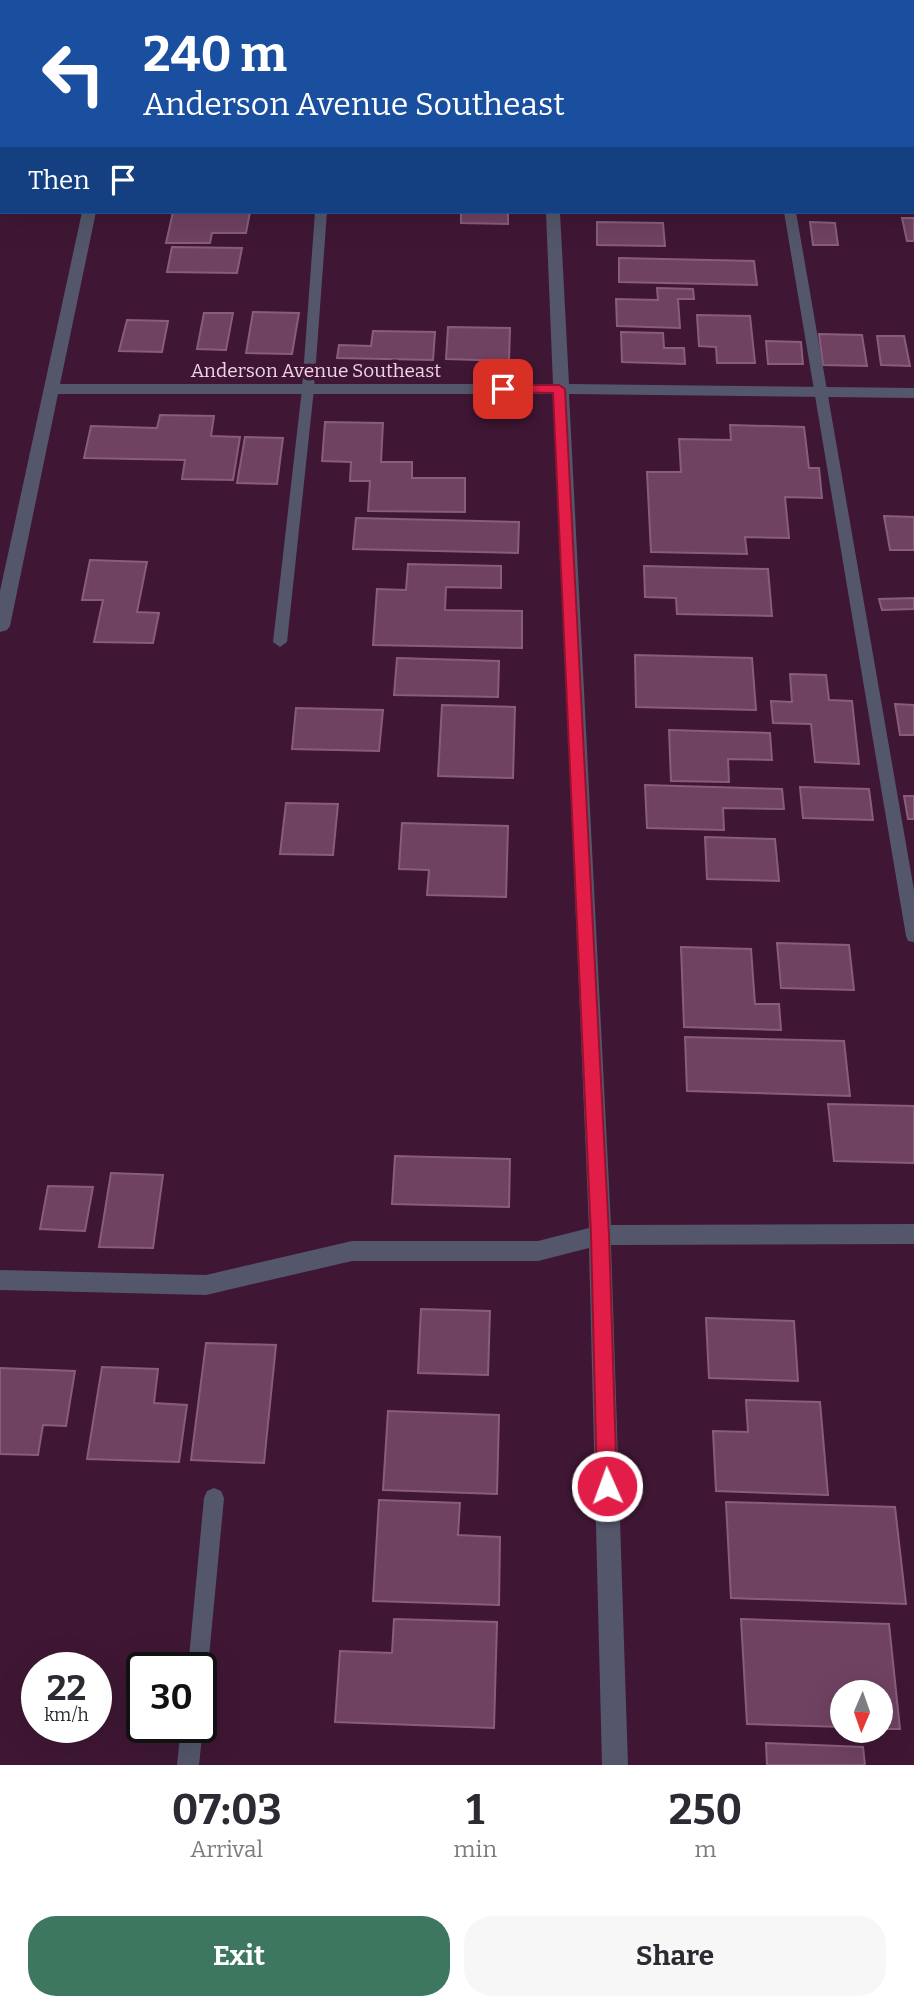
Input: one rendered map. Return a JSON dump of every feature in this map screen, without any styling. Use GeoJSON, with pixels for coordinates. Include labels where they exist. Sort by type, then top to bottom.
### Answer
{"type":"FeatureCollection","features":[{"type":"Feature","properties":{"kind":"street"},"geometry":{"type":"LineString","coordinates":[[1,626],[89,214]]}},
{"type":"Feature","properties":{"kind":"street"},"geometry":{"type":"LineString","coordinates":[[553,214],[559,389],[600,1235],[615,1765]]}},
{"type":"Feature","properties":{"kind":"street","name":"Anderson Avenue Southeast"},"geometry":{"type":"LineString","coordinates":[[53,389],[559,389],[914,393]]}},
{"type":"Feature","properties":{"kind":"street"},"geometry":{"type":"LineString","coordinates":[[0,1280],[206,1284],[352,1251],[538,1251],[600,1235],[914,1234]]}},
{"type":"Feature","properties":{"kind":"lane"},"geometry":{"type":"LineString","coordinates":[[280,642],[308,389],[321,214]]}},
{"type":"Feature","properties":{"kind":"lane"},"geometry":{"type":"LineString","coordinates":[[790,214],[914,936]]}},
{"type":"Feature","properties":{"kind":"lane"},"geometry":{"type":"LineString","coordinates":[[200,1652],[214,1498]]}},
{"type":"Feature","properties":{"kind":"lane"},"geometry":{"type":"LineString","coordinates":[[188,1765],[190,1743]]}},
{"type":"Feature","properties":{"kind":"building"},"geometry":{"type":"Polygon","coordinates":[[[173,214],[250,214],[246,233],[212,233],[210,243],[166,243],[173,214]]]}},
{"type":"Feature","properties":{"kind":"building"},"geometry":{"type":"Polygon","coordinates":[[[461,214],[508,214],[508,224],[461,223],[461,214]]]}},
{"type":"Feature","properties":{"kind":"building"},"geometry":{"type":"Polygon","coordinates":[[[902,218],[914,218],[914,241],[907,241],[902,218]]]}},
{"type":"Feature","properties":{"kind":"building"},"geometry":{"type":"Polygon","coordinates":[[[597,222],[663,223],[665,246],[597,245],[597,222]]]}},
{"type":"Feature","properties":{"kind":"building"},"geometry":{"type":"Polygon","coordinates":[[[810,222],[835,223],[838,245],[813,245],[810,222]]]}},
{"type":"Feature","properties":{"kind":"building"},"geometry":{"type":"Polygon","coordinates":[[[172,247],[242,248],[237,273],[167,272],[172,247]]]}},
{"type":"Feature","properties":{"kind":"building"},"geometry":{"type":"Polygon","coordinates":[[[619,258],[754,261],[757,285],[619,282],[619,258]]]}},
{"type":"Feature","properties":{"kind":"building"},"geometry":{"type":"Polygon","coordinates":[[[657,288],[693,289],[694,299],[678,299],[680,328],[617,326],[616,299],[658,300],[657,288]]]}},
{"type":"Feature","properties":{"kind":"building"},"geometry":{"type":"Polygon","coordinates":[[[253,312],[299,313],[292,354],[246,353],[253,312]]]}},
{"type":"Feature","properties":{"kind":"building"},"geometry":{"type":"Polygon","coordinates":[[[204,313],[233,313],[226,350],[197,349],[204,313]]]}},
{"type":"Feature","properties":{"kind":"building"},"geometry":{"type":"Polygon","coordinates":[[[697,315],[750,316],[755,363],[717,363],[716,347],[699,346],[697,315]]]}},
{"type":"Feature","properties":{"kind":"building"},"geometry":{"type":"Polygon","coordinates":[[[127,320],[168,321],[162,352],[119,351],[127,320]]]}},
{"type":"Feature","properties":{"kind":"building"},"geometry":{"type":"Polygon","coordinates":[[[448,327],[510,328],[509,361],[446,359],[448,327]]]}},
{"type":"Feature","properties":{"kind":"building"},"geometry":{"type":"Polygon","coordinates":[[[373,331],[435,332],[433,360],[337,358],[339,345],[371,346],[373,331]]]}},
{"type":"Feature","properties":{"kind":"building"},"geometry":{"type":"Polygon","coordinates":[[[621,332],[663,333],[664,348],[684,348],[685,364],[622,362],[621,332]]]}},
{"type":"Feature","properties":{"kind":"building"},"geometry":{"type":"Polygon","coordinates":[[[819,334],[862,335],[867,366],[823,365],[819,334]]]}},
{"type":"Feature","properties":{"kind":"building"},"geometry":{"type":"Polygon","coordinates":[[[877,336],[904,336],[910,366],[881,365],[877,336]]]}},
{"type":"Feature","properties":{"kind":"building"},"geometry":{"type":"Polygon","coordinates":[[[766,341],[801,342],[803,364],[768,364],[766,341]]]}},
{"type":"Feature","properties":{"kind":"building"},"geometry":{"type":"Polygon","coordinates":[[[160,415],[214,416],[211,436],[240,437],[233,480],[182,479],[185,460],[84,458],[91,426],[157,428],[160,415]]]}},
{"type":"Feature","properties":{"kind":"building"},"geometry":{"type":"Polygon","coordinates":[[[325,422],[383,423],[381,462],[412,462],[412,478],[465,478],[465,512],[368,511],[370,481],[350,481],[351,462],[322,461],[325,422]]]}},
{"type":"Feature","properties":{"kind":"building"},"geometry":{"type":"Polygon","coordinates":[[[730,425],[804,427],[809,468],[819,468],[822,498],[785,497],[789,538],[745,537],[747,554],[651,552],[647,472],[681,472],[679,439],[731,440],[730,425]]]}},
{"type":"Feature","properties":{"kind":"building"},"geometry":{"type":"Polygon","coordinates":[[[245,437],[283,438],[277,484],[237,483],[245,437]]]}},
{"type":"Feature","properties":{"kind":"building"},"geometry":{"type":"Polygon","coordinates":[[[884,516],[914,517],[914,550],[890,550],[884,516]]]}},
{"type":"Feature","properties":{"kind":"building"},"geometry":{"type":"Polygon","coordinates":[[[356,518],[519,522],[518,553],[353,549],[356,518]]]}},
{"type":"Feature","properties":{"kind":"building"},"geometry":{"type":"Polygon","coordinates":[[[90,560],[147,562],[137,612],[159,613],[153,643],[94,642],[103,600],[82,600],[90,560]]]}},
{"type":"Feature","properties":{"kind":"building"},"geometry":{"type":"Polygon","coordinates":[[[408,564],[501,566],[501,588],[446,587],[445,610],[522,611],[522,648],[373,645],[377,589],[406,590],[408,564]]]}},
{"type":"Feature","properties":{"kind":"building"},"geometry":{"type":"Polygon","coordinates":[[[644,566],[768,569],[772,616],[677,614],[676,598],[645,597],[644,566]]]}},
{"type":"Feature","properties":{"kind":"building"},"geometry":{"type":"Polygon","coordinates":[[[914,598],[914,609],[882,610],[879,599],[914,598]]]}},
{"type":"Feature","properties":{"kind":"building"},"geometry":{"type":"Polygon","coordinates":[[[635,655],[752,658],[756,710],[636,707],[635,655]]]}},
{"type":"Feature","properties":{"kind":"building"},"geometry":{"type":"Polygon","coordinates":[[[397,658],[499,661],[498,697],[394,695],[397,658]]]}},
{"type":"Feature","properties":{"kind":"building"},"geometry":{"type":"Polygon","coordinates":[[[790,674],[826,675],[829,700],[852,701],[859,764],[815,762],[811,724],[773,723],[771,701],[792,702],[790,674]]]}},
{"type":"Feature","properties":{"kind":"building"},"geometry":{"type":"Polygon","coordinates":[[[895,704],[914,705],[914,735],[900,735],[895,704]]]}},
{"type":"Feature","properties":{"kind":"building"},"geometry":{"type":"Polygon","coordinates":[[[442,705],[515,707],[513,778],[438,776],[442,705]]]}},
{"type":"Feature","properties":{"kind":"building"},"geometry":{"type":"Polygon","coordinates":[[[296,708],[383,710],[379,751],[292,749],[296,708]]]}},
{"type":"Feature","properties":{"kind":"building"},"geometry":{"type":"Polygon","coordinates":[[[669,730],[770,733],[772,760],[728,759],[729,782],[671,781],[669,730]]]}},
{"type":"Feature","properties":{"kind":"building"},"geometry":{"type":"Polygon","coordinates":[[[645,785],[782,789],[784,809],[723,808],[724,830],[647,828],[645,785]]]}},
{"type":"Feature","properties":{"kind":"building"},"geometry":{"type":"Polygon","coordinates":[[[800,787],[869,789],[873,820],[803,818],[800,787]]]}},
{"type":"Feature","properties":{"kind":"building"},"geometry":{"type":"Polygon","coordinates":[[[904,796],[914,796],[914,819],[908,819],[904,796]]]}},
{"type":"Feature","properties":{"kind":"building"},"geometry":{"type":"Polygon","coordinates":[[[286,803],[338,804],[333,855],[280,854],[286,803]]]}},
{"type":"Feature","properties":{"kind":"building"},"geometry":{"type":"Polygon","coordinates":[[[402,823],[508,826],[506,897],[427,895],[429,870],[399,869],[402,823]]]}},
{"type":"Feature","properties":{"kind":"building"},"geometry":{"type":"Polygon","coordinates":[[[705,837],[775,839],[779,881],[707,879],[705,837]]]}},
{"type":"Feature","properties":{"kind":"building"},"geometry":{"type":"Polygon","coordinates":[[[777,943],[849,945],[854,990],[781,988],[777,943]]]}},
{"type":"Feature","properties":{"kind":"building"},"geometry":{"type":"Polygon","coordinates":[[[681,947],[751,949],[755,1004],[779,1004],[781,1030],[684,1027],[681,947]]]}},
{"type":"Feature","properties":{"kind":"building"},"geometry":{"type":"Polygon","coordinates":[[[685,1037],[844,1041],[850,1096],[687,1091],[685,1037]]]}},
{"type":"Feature","properties":{"kind":"building"},"geometry":{"type":"Polygon","coordinates":[[[828,1104],[914,1106],[914,1163],[834,1161],[828,1104]]]}},
{"type":"Feature","properties":{"kind":"building"},"geometry":{"type":"Polygon","coordinates":[[[395,1156],[510,1159],[509,1207],[392,1204],[395,1156]]]}},
{"type":"Feature","properties":{"kind":"building"},"geometry":{"type":"Polygon","coordinates":[[[111,1173],[163,1175],[153,1248],[99,1247],[111,1173]]]}},
{"type":"Feature","properties":{"kind":"building"},"geometry":{"type":"Polygon","coordinates":[[[48,1186],[93,1187],[85,1231],[40,1229],[48,1186]]]}},
{"type":"Feature","properties":{"kind":"building"},"geometry":{"type":"Polygon","coordinates":[[[421,1309],[490,1311],[488,1375],[418,1373],[421,1309]]]}},
{"type":"Feature","properties":{"kind":"building"},"geometry":{"type":"Polygon","coordinates":[[[706,1318],[794,1321],[798,1381],[709,1378],[706,1318]]]}},
{"type":"Feature","properties":{"kind":"building"},"geometry":{"type":"Polygon","coordinates":[[[206,1343],[276,1345],[264,1463],[191,1460],[206,1343]]]}},
{"type":"Feature","properties":{"kind":"building"},"geometry":{"type":"Polygon","coordinates":[[[102,1367],[158,1369],[154,1403],[187,1405],[179,1462],[87,1459],[102,1367]]]}},
{"type":"Feature","properties":{"kind":"building"},"geometry":{"type":"Polygon","coordinates":[[[0,1368],[75,1371],[66,1426],[43,1425],[38,1455],[0,1454],[0,1368]]]}},
{"type":"Feature","properties":{"kind":"building"},"geometry":{"type":"Polygon","coordinates":[[[746,1400],[820,1402],[828,1495],[716,1491],[713,1431],[748,1432],[746,1400]]]}},
{"type":"Feature","properties":{"kind":"building"},"geometry":{"type":"Polygon","coordinates":[[[388,1411],[499,1415],[497,1494],[383,1490],[388,1411]]]}},
{"type":"Feature","properties":{"kind":"building"},"geometry":{"type":"Polygon","coordinates":[[[379,1500],[460,1503],[458,1535],[500,1537],[499,1605],[373,1601],[379,1500]]]}},
{"type":"Feature","properties":{"kind":"building"},"geometry":{"type":"Polygon","coordinates":[[[726,1502],[895,1507],[906,1604],[731,1598],[726,1502]]]}},
{"type":"Feature","properties":{"kind":"building"},"geometry":{"type":"Polygon","coordinates":[[[394,1619],[497,1622],[494,1728],[335,1722],[340,1651],[392,1653],[394,1619]]]}},
{"type":"Feature","properties":{"kind":"building"},"geometry":{"type":"Polygon","coordinates":[[[741,1619],[889,1624],[900,1729],[893,1729],[893,1680],[830,1680],[830,1727],[747,1724],[741,1619]]]}},
{"type":"Feature","properties":{"kind":"building"},"geometry":{"type":"Polygon","coordinates":[[[766,1743],[863,1747],[865,1765],[767,1765],[766,1743]]]}},
{"type":"Feature","properties":{"kind":"route"},"geometry":{"type":"LineString","coordinates":[[503,389],[559,389],[600,1235],[607,1486]]}}]}
